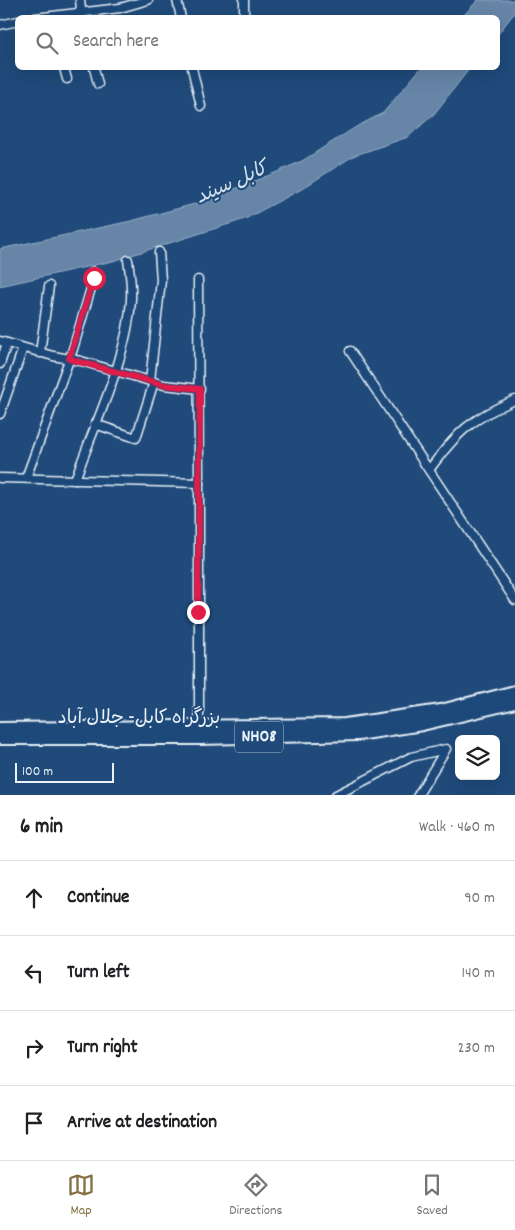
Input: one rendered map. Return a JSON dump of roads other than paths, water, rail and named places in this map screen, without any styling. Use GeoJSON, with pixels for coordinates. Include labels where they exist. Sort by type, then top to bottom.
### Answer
{"type":"FeatureCollection","features":[{"type":"Feature","properties":{"kind":"highway","name":"بزرگراه کابل- جلال آباد"},"geometry":{"type":"LineString","coordinates":[[0,729],[345,725],[441,711],[515,692]]}},
{"type":"Feature","properties":{"kind":"highway","name":"بزرگراه کابل- جلال آباد"},"geometry":{"type":"LineString","coordinates":[[0,738],[200,738],[358,734],[422,724],[515,702]]}},
{"type":"Feature","properties":{"kind":"street"},"geometry":{"type":"LineString","coordinates":[[80,0],[82,15]]}},
{"type":"Feature","properties":{"kind":"street"},"geometry":{"type":"LineString","coordinates":[[87,15],[148,0]]}},
{"type":"Feature","properties":{"kind":"street"},"geometry":{"type":"LineString","coordinates":[[177,0],[180,15]]}},
{"type":"Feature","properties":{"kind":"street"},"geometry":{"type":"LineString","coordinates":[[244,0],[244,15]]}},
{"type":"Feature","properties":{"kind":"street"},"geometry":{"type":"LineString","coordinates":[[0,24],[15,22]]}},
{"type":"Feature","properties":{"kind":"street"},"geometry":{"type":"LineString","coordinates":[[65,70],[67,79]]}},
{"type":"Feature","properties":{"kind":"street"},"geometry":{"type":"LineString","coordinates":[[94,70],[98,84]]}},
{"type":"Feature","properties":{"kind":"street"},"geometry":{"type":"LineString","coordinates":[[192,70],[201,106]]}},
{"type":"Feature","properties":{"kind":"street"},"geometry":{"type":"LineString","coordinates":[[95,424],[136,438],[152,382],[161,280],[159,252]]}},
{"type":"Feature","properties":{"kind":"street"},"geometry":{"type":"LineString","coordinates":[[75,480],[115,372],[129,318],[131,298],[128,260]]}},
{"type":"Feature","properties":{"kind":"street"},"geometry":{"type":"LineString","coordinates":[[26,478],[69,359],[94,278],[93,272]]}},
{"type":"Feature","properties":{"kind":"street"},"geometry":{"type":"LineString","coordinates":[[198,280],[200,389],[199,727]]}},
{"type":"Feature","properties":{"kind":"street"},"geometry":{"type":"LineString","coordinates":[[40,353],[49,286]]}},
{"type":"Feature","properties":{"kind":"street"},"geometry":{"type":"LineString","coordinates":[[0,364],[4,342],[152,382],[200,389]]}},
{"type":"Feature","properties":{"kind":"street"},"geometry":{"type":"LineString","coordinates":[[0,414],[23,348]]}},
{"type":"Feature","properties":{"kind":"street"},"geometry":{"type":"LineString","coordinates":[[350,351],[515,600]]}},
{"type":"Feature","properties":{"kind":"street"},"geometry":{"type":"LineString","coordinates":[[429,470],[465,426],[515,400]]}},
{"type":"Feature","properties":{"kind":"street"},"geometry":{"type":"LineString","coordinates":[[0,478],[199,483]]}},
{"type":"Feature","properties":{"kind":"street"},"geometry":{"type":"LineString","coordinates":[[336,795],[410,757],[446,750],[419,795]]}},
{"type":"Feature","properties":{"kind":"water"},"geometry":{"type":"Polygon","coordinates":[[[478,0],[515,0],[515,12],[500,31],[500,15],[464,15],[478,0]]]}},
{"type":"Feature","properties":{"kind":"water"},"geometry":{"type":"Polygon","coordinates":[[[419,70],[468,70],[434,114],[408,137],[353,156],[300,190],[245,219],[113,261],[0,286],[0,249],[131,221],[202,202],[302,161],[356,127],[383,113],[419,70]]]}},
{"type":"Feature","properties":{"kind":"water label","name":"کابل سيند"},"geometry":{"type":"Point","coordinates":[232,184]}}]}
